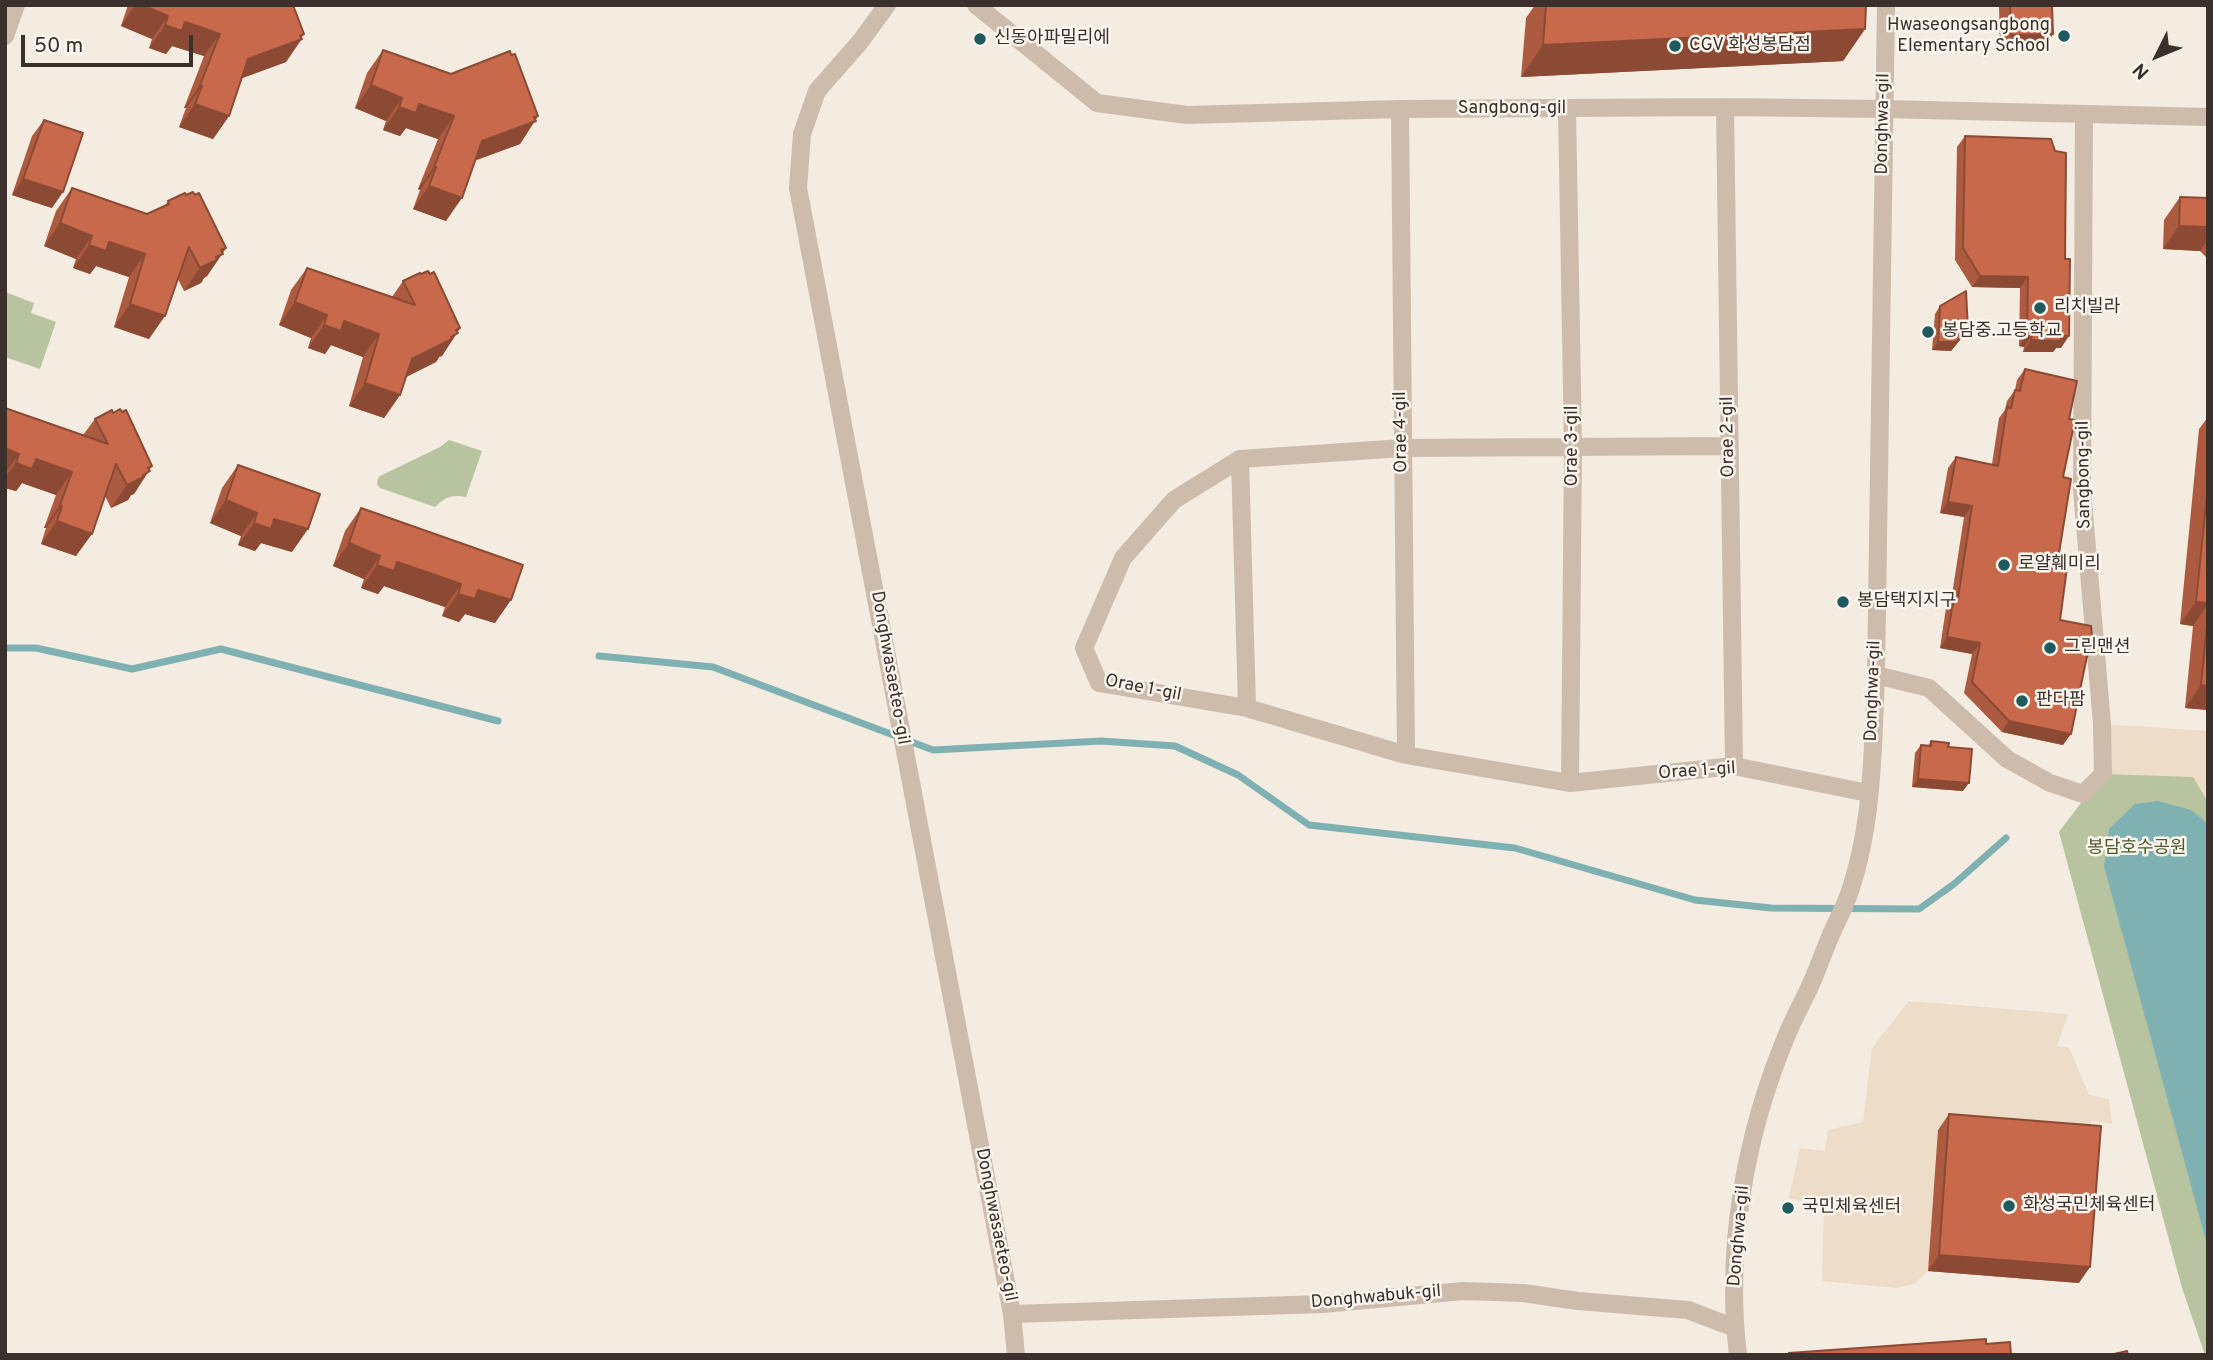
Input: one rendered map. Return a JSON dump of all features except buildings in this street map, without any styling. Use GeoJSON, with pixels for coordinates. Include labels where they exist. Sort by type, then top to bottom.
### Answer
{"type":"FeatureCollection","features":[{"type":"Feature","properties":{"kind":"street"},"geometry":{"type":"LineString","coordinates":[[5,36],[16,5]]}},
{"type":"Feature","properties":{"kind":"street","name":"Donghwasaeteo-gil"},"geometry":{"type":"LineString","coordinates":[[887,5],[860,42],[817,91],[802,134],[799,188],[1012,1314],[1016,1355]]}},
{"type":"Feature","properties":{"kind":"street","name":"Sangbong-gil"},"geometry":{"type":"LineString","coordinates":[[976,5],[1097,103],[1187,115],[1400,109],[1725,107],[2208,117]]}},
{"type":"Feature","properties":{"kind":"street","name":"Donghwa-gil"},"geometry":{"type":"LineString","coordinates":[[1738,1355],[1735,1328],[1738,1216],[1747,1165],[1762,1104],[1786,1037],[1850,893],[1862,848],[1874,731],[1876,675],[1886,5]]}},
{"type":"Feature","properties":{"kind":"street","name":"Orae 2-gil"},"geometry":{"type":"LineString","coordinates":[[1725,107],[1734,766]]}},
{"type":"Feature","properties":{"kind":"street","name":"Orae 4-gil"},"geometry":{"type":"LineString","coordinates":[[1400,109],[1406,755]]}},
{"type":"Feature","properties":{"kind":"street","name":"Orae 3-gil"},"geometry":{"type":"LineString","coordinates":[[1567,109],[1573,447],[1570,783]]}},
{"type":"Feature","properties":{"kind":"street","name":"Sangbong-gil"},"geometry":{"type":"LineString","coordinates":[[1876,675],[1929,688],[2007,759],[2049,783],[2083,794],[2103,774],[2102,724],[2082,490],[2084,114]]}},
{"type":"Feature","properties":{"kind":"street","name":"Orae 1-gil"},"geometry":{"type":"LineString","coordinates":[[1729,446],[1403,448],[1240,459],[1174,500],[1123,558],[1084,648],[1099,683],[1247,708],[1406,755],[1570,783],[1734,766],[1868,793]]}},
{"type":"Feature","properties":{"kind":"street"},"geometry":{"type":"LineString","coordinates":[[1240,459],[1247,708]]}},
{"type":"Feature","properties":{"kind":"street","name":"Donghwabuk-gil"},"geometry":{"type":"LineString","coordinates":[[1012,1314],[1324,1304],[1463,1291],[1523,1293],[1578,1301],[1688,1310],[1735,1328]]}},
{"type":"Feature","properties":{"kind":"green space"},"geometry":{"type":"Polygon","coordinates":[[[5,292],[34,303],[31,313],[56,322],[40,369],[5,357],[5,292]]]}},
{"type":"Feature","properties":{"kind":"green space"},"geometry":{"type":"Polygon","coordinates":[[[449,440],[482,451],[466,497],[449,497],[435,507],[380,488],[377,484],[380,476],[449,440]]]}},
{"type":"Feature","properties":{"kind":"green space","name":"봉담호수공원"},"geometry":{"type":"Polygon","coordinates":[[[2208,731],[2208,1355],[2205,1355],[2182,1288],[2059,832],[2103,774],[2208,731]]]}},
{"type":"Feature","properties":{"kind":"shaded area","name":"봉담호수공원"},"geometry":{"type":"Polygon","coordinates":[[[2102,724],[2208,731],[2208,802],[2193,777],[2103,774],[2102,724]]]}},
{"type":"Feature","properties":{"kind":"shaded area"},"geometry":{"type":"Polygon","coordinates":[[[1909,1001],[2068,1014],[2057,1046],[2069,1048],[2089,1095],[2109,1099],[2112,1124],[2091,1121],[2090,1141],[1939,1130],[1928,1271],[1914,1284],[1896,1288],[1822,1281],[1824,1207],[1789,1198],[1800,1148],[1825,1151],[1828,1130],[1863,1122],[1872,1048],[1909,1001]]]}},
{"type":"Feature","properties":{"kind":"water"},"geometry":{"type":"Polygon","coordinates":[[[2158,801],[2191,810],[2208,824],[2208,1248],[2104,866],[2109,829],[2135,804],[2158,801]]]}},
{"type":"Feature","properties":{"kind":"waterway"},"geometry":{"type":"LineString","coordinates":[[5,648],[36,648],[132,669],[221,649],[498,721]]}},
{"type":"Feature","properties":{"kind":"waterway"},"geometry":{"type":"LineString","coordinates":[[599,656],[713,667],[933,750],[1101,741],[1175,746],[1238,775],[1309,825],[1515,848],[1695,900],[1771,908],[1919,909],[1954,884],[2006,838]]}},
{"type":"Feature","properties":{"kind":"place","name":"Hwaseongsangbong Elementary School"},"geometry":{"type":"Point","coordinates":[2064,36]}},
{"type":"Feature","properties":{"kind":"place","name":"신동아파밀리에"},"geometry":{"type":"Point","coordinates":[980,39]}},
{"type":"Feature","properties":{"kind":"place","name":"CGV 화성봉담점"},"geometry":{"type":"Point","coordinates":[1675,46]}},
{"type":"Feature","properties":{"kind":"place","name":"리치빌라"},"geometry":{"type":"Point","coordinates":[2040,308]}},
{"type":"Feature","properties":{"kind":"place","name":"봉담중.고등학교"},"geometry":{"type":"Point","coordinates":[1928,332]}},
{"type":"Feature","properties":{"kind":"place","name":"로얄훼미리"},"geometry":{"type":"Point","coordinates":[2004,565]}},
{"type":"Feature","properties":{"kind":"place","name":"봉담택지지구"},"geometry":{"type":"Point","coordinates":[1843,602]}},
{"type":"Feature","properties":{"kind":"place","name":"그린맨션"},"geometry":{"type":"Point","coordinates":[2050,648]}},
{"type":"Feature","properties":{"kind":"place","name":"판다팜"},"geometry":{"type":"Point","coordinates":[2022,701]}},
{"type":"Feature","properties":{"kind":"place","name":"화성국민체육센터"},"geometry":{"type":"Point","coordinates":[2009,1206]}},
{"type":"Feature","properties":{"kind":"place","name":"국민체육센터"},"geometry":{"type":"Point","coordinates":[1788,1208]}}]}
